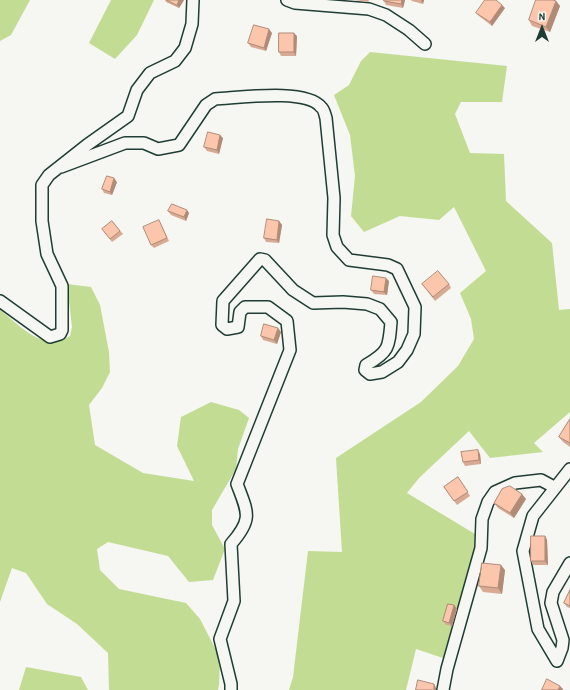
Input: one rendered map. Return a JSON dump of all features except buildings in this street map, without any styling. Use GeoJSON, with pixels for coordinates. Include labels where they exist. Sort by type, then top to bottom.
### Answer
{"type":"FeatureCollection","features":[{"type":"Feature","properties":{"kind":"street"},"geometry":{"type":"LineString","coordinates":[[0,301],[50,337],[60,334],[62,330],[62,286],[47,254],[42,221],[42,185],[49,175],[62,167],[87,145],[128,116],[137,90],[150,73],[175,61],[185,48],[192,24],[193,0]]}},
{"type":"Feature","properties":{"kind":"street"},"geometry":{"type":"LineString","coordinates":[[287,0],[295,3],[369,9],[386,15],[409,30],[425,44]]}},
{"type":"Feature","properties":{"kind":"street"},"geometry":{"type":"LineString","coordinates":[[62,167],[125,143],[144,143],[158,150],[179,145],[206,105],[214,99],[293,95],[307,98],[321,106],[326,118],[334,198],[334,235],[337,247],[349,260],[388,264],[397,269],[415,307],[414,334],[407,350],[398,362],[382,372],[370,374],[364,370],[366,365],[378,358],[389,346],[392,322],[380,309],[367,304],[343,302],[313,303],[293,290],[265,260],[260,259],[223,301],[222,325],[227,330],[238,327],[240,312],[245,306],[268,307],[287,321],[290,350],[237,484],[247,511],[244,530],[231,544],[234,601],[220,639],[231,684],[231,690]]}},
{"type":"Feature","properties":{"kind":"street"},"geometry":{"type":"LineString","coordinates":[[570,469],[554,487],[533,516],[523,551],[538,628],[557,660],[562,648],[562,640],[551,603],[553,592],[565,580],[570,563]]}},
{"type":"Feature","properties":{"kind":"street"},"geometry":{"type":"LineString","coordinates":[[443,690],[447,669],[481,548],[482,519],[488,502],[495,492],[515,483],[541,480],[554,487]]}},
{"type":"Feature","properties":{"kind":"green space"},"geometry":{"type":"Polygon","coordinates":[[[0,0],[30,0],[11,35],[0,41],[0,0]]]}},
{"type":"Feature","properties":{"kind":"green space"},"geometry":{"type":"Polygon","coordinates":[[[111,0],[154,0],[137,35],[115,59],[89,43],[111,0]]]}},
{"type":"Feature","properties":{"kind":"green space"},"geometry":{"type":"Polygon","coordinates":[[[370,52],[507,66],[502,102],[461,102],[455,114],[470,153],[504,154],[506,201],[552,243],[559,310],[570,309],[570,412],[534,443],[543,452],[490,458],[469,431],[419,478],[407,493],[475,534],[478,548],[446,659],[416,649],[406,690],[289,690],[293,677],[308,551],[342,552],[336,458],[421,402],[458,366],[474,339],[471,319],[460,293],[486,271],[454,207],[439,220],[400,216],[364,232],[351,216],[355,176],[350,135],[334,95],[349,85],[361,61],[370,52]]]}},
{"type":"Feature","properties":{"kind":"green space"},"geometry":{"type":"Polygon","coordinates":[[[67,284],[91,287],[100,305],[109,352],[110,372],[102,388],[89,405],[95,445],[143,473],[194,481],[177,446],[181,417],[211,402],[239,410],[249,418],[238,449],[236,469],[212,510],[212,525],[225,549],[213,580],[189,582],[168,556],[108,542],[97,549],[100,570],[119,589],[186,603],[200,619],[220,658],[218,690],[109,690],[108,653],[77,624],[47,604],[26,573],[12,568],[0,602],[0,310],[24,330],[33,335],[51,341],[60,340],[70,336],[72,327],[67,284]]]}},
{"type":"Feature","properties":{"kind":"green space"},"geometry":{"type":"Polygon","coordinates":[[[26,667],[81,677],[88,690],[19,690],[26,667]]]}}]}
